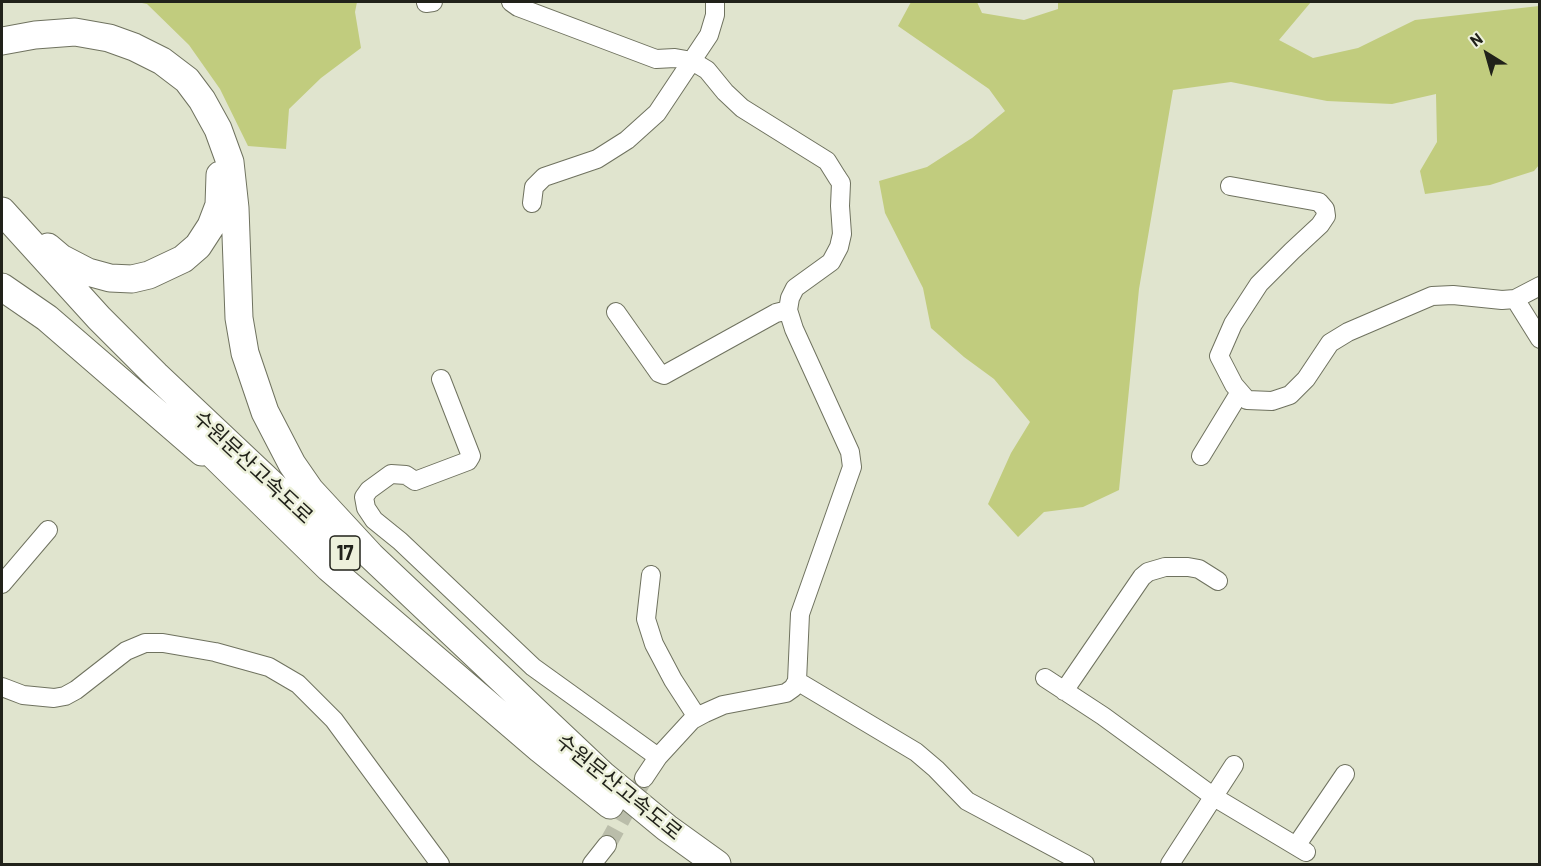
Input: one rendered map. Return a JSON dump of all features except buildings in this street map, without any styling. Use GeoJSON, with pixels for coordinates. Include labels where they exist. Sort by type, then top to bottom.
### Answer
{"type":"FeatureCollection","features":[{"type":"Feature","properties":{"kind":"highway"},"geometry":{"type":"LineString","coordinates":[[2,41],[35,35],[75,32],[109,38],[134,46],[162,61],[187,80],[202,100],[218,129],[230,162],[236,208],[237,283],[244,353],[265,412],[292,464],[310,490],[371,556],[606,778]]}},
{"type":"Feature","properties":{"kind":"highway"},"geometry":{"type":"LineString","coordinates":[[2,59],[43,51],[77,49],[109,54],[135,63],[156,75],[177,92],[195,112],[212,143],[221,182],[219,205],[212,226],[198,246],[183,259],[166,268],[132,279],[110,278],[88,273],[61,258],[2,211]]}},
{"type":"Feature","properties":{"kind":"highway","name":"수원문산고속도로"},"geometry":{"type":"LineString","coordinates":[[2,211],[99,318],[297,509],[441,637],[606,778],[667,828],[717,864]]}},
{"type":"Feature","properties":{"kind":"highway","name":"수원문산고속도로"},"geometry":{"type":"LineString","coordinates":[[2,238],[151,393],[328,568],[540,749],[686,864]]}},
{"type":"Feature","properties":{"kind":"highway"},"geometry":{"type":"LineString","coordinates":[[2,287],[47,318],[110,370],[277,519]]}},
{"type":"Feature","properties":{"kind":"street"},"geometry":{"type":"LineString","coordinates":[[511,2],[518,7],[656,59],[675,57],[692,61],[707,70],[741,108],[827,161],[841,183],[842,234],[839,247],[831,262],[795,288],[788,310],[794,329],[850,452],[852,467],[800,614],[797,681],[794,688],[786,693],[723,705],[697,717],[658,757],[644,778]]}},
{"type":"Feature","properties":{"kind":"street"},"geometry":{"type":"LineString","coordinates":[[532,203],[534,187],[544,177],[597,159],[627,140],[657,113],[709,35],[715,15],[715,2]]}},
{"type":"Feature","properties":{"kind":"street"},"geometry":{"type":"LineString","coordinates":[[1230,186],[1319,202],[1325,209],[1326,216],[1320,225],[1259,284],[1233,324],[1219,356],[1234,385],[1247,400],[1272,401],[1290,395],[1306,379],[1330,343],[1348,332],[1431,296],[1515,299],[1539,286]]}},
{"type":"Feature","properties":{"kind":"street"},"geometry":{"type":"LineString","coordinates":[[1515,299],[1539,339]]}},
{"type":"Feature","properties":{"kind":"street"},"geometry":{"type":"LineString","coordinates":[[616,312],[658,373],[664,375],[776,313],[788,310]]}},
{"type":"Feature","properties":{"kind":"street"},"geometry":{"type":"LineString","coordinates":[[441,379],[471,456],[468,461],[415,481],[406,475],[391,474],[363,497],[366,508],[374,520],[400,541],[533,667],[658,757]]}},
{"type":"Feature","properties":{"kind":"street"},"geometry":{"type":"LineString","coordinates":[[1201,456],[1240,393]]}},
{"type":"Feature","properties":{"kind":"street"},"geometry":{"type":"LineString","coordinates":[[2,584],[48,530]]}},
{"type":"Feature","properties":{"kind":"street"},"geometry":{"type":"LineString","coordinates":[[1064,691],[1142,577],[1148,572],[1165,567],[1188,567],[1199,569],[1218,581]]}},
{"type":"Feature","properties":{"kind":"street"},"geometry":{"type":"LineString","coordinates":[[651,575],[646,619],[654,644],[673,680],[697,717]]}},
{"type":"Feature","properties":{"kind":"street"},"geometry":{"type":"LineString","coordinates":[[2,687],[23,695],[54,698],[65,696],[126,651],[146,643],[163,643],[215,652],[269,667],[288,677],[303,689],[334,720],[440,864]]}},
{"type":"Feature","properties":{"kind":"street"},"geometry":{"type":"LineString","coordinates":[[1045,678],[1103,716],[1214,797],[1301,849],[1345,774]]}},
{"type":"Feature","properties":{"kind":"street"},"geometry":{"type":"LineString","coordinates":[[797,681],[916,753],[936,769],[967,801],[1085,864]]}},
{"type":"Feature","properties":{"kind":"street"},"geometry":{"type":"LineString","coordinates":[[1170,864],[1234,765]]}},
{"type":"Feature","properties":{"kind":"street"},"geometry":{"type":"LineString","coordinates":[[592,864],[607,845]]}},
{"type":"Feature","properties":{"kind":"green space"},"geometry":{"type":"Polygon","coordinates":[[[137,2],[357,2],[355,12],[361,48],[321,78],[289,109],[286,149],[248,146],[220,89],[189,45],[147,4],[137,2]]]}},
{"type":"Feature","properties":{"kind":"green space"},"geometry":{"type":"Polygon","coordinates":[[[911,2],[977,2],[982,13],[1024,20],[1058,9],[1058,2],[1311,2],[1279,40],[1313,58],[1358,48],[1415,20],[1539,6],[1539,165],[1534,171],[1490,185],[1425,194],[1420,171],[1437,142],[1436,94],[1392,104],[1327,101],[1231,82],[1173,90],[1139,289],[1119,490],[1083,507],[1044,512],[1018,537],[988,504],[1011,453],[1030,422],[994,379],[931,328],[923,288],[885,213],[879,181],[927,167],[972,138],[1005,111],[989,89],[898,26],[911,2]]]}},
{"type":"Feature","properties":{"kind":"tunnel"},"geometry":{"type":"LineString","coordinates":[[607,845],[644,778]]}}]}
